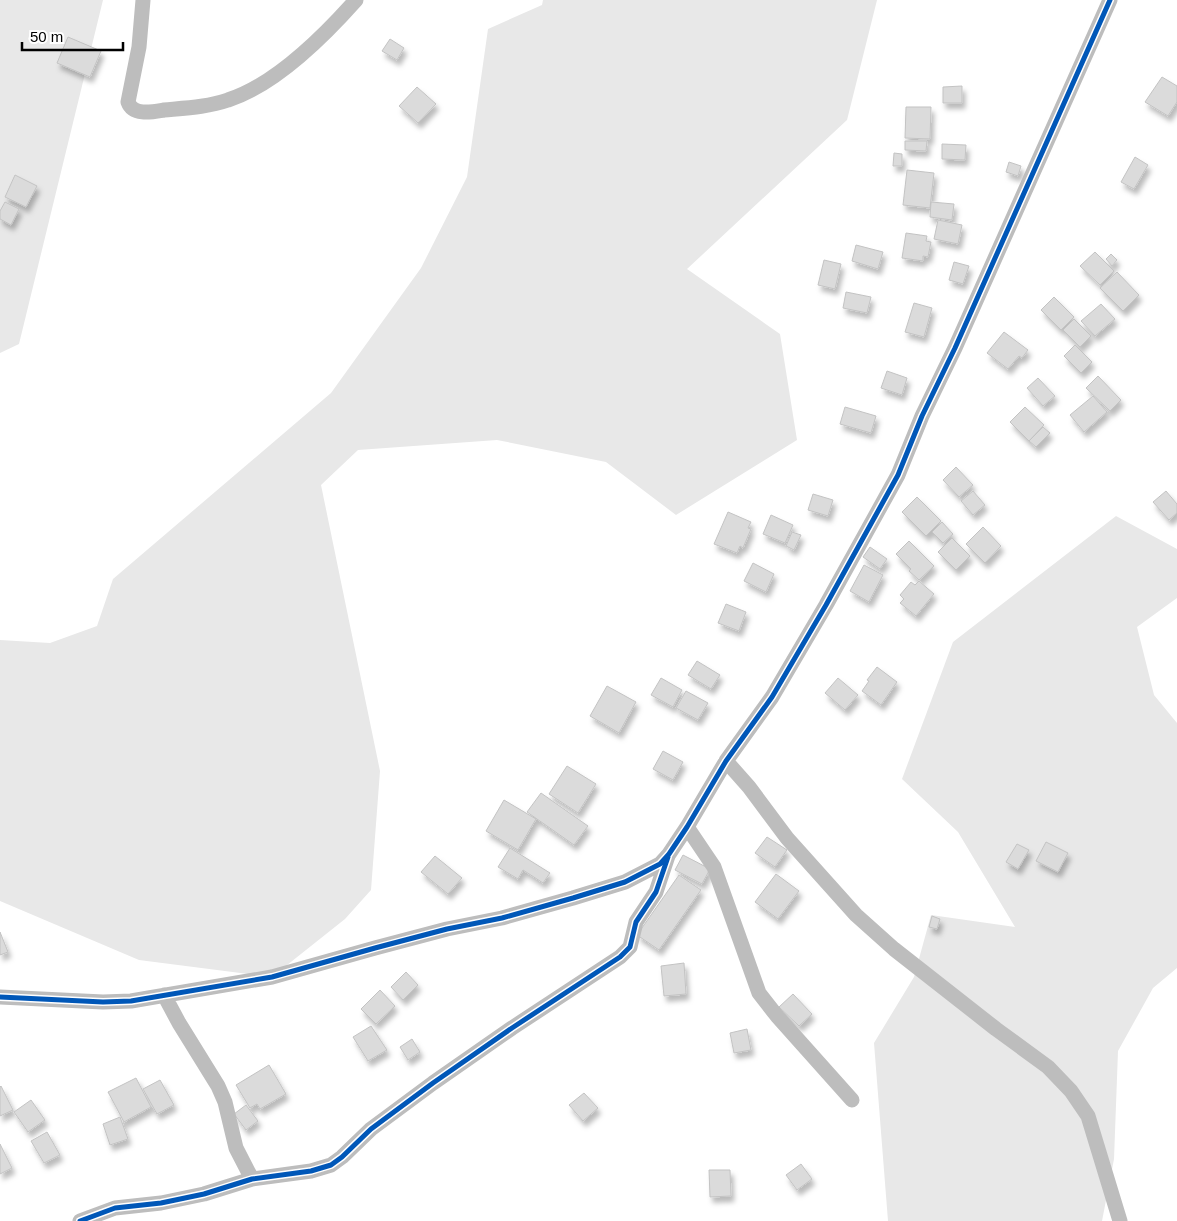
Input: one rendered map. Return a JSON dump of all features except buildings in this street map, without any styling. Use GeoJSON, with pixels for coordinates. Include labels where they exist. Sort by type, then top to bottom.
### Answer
{"type":"FeatureCollection","features":[{"type":"Feature","properties":{"kind":"street"},"geometry":{"type":"LineString","coordinates":[[144,0],[139,48],[128,102],[130,108],[136,112],[153,112],[209,105],[230,100],[255,88],[296,60],[356,0]]}},
{"type":"Feature","properties":{"kind":"street"},"geometry":{"type":"LineString","coordinates":[[0,997],[103,1002],[131,1001],[272,977],[384,946],[502,918],[573,898],[625,882],[660,864],[687,827],[726,761],[772,697],[826,605],[898,475],[922,416],[955,348],[1110,0]]}},
{"type":"Feature","properties":{"kind":"street"},"geometry":{"type":"LineString","coordinates":[[726,761],[749,787],[787,838],[866,925],[956,998],[1048,1068],[1071,1091],[1088,1116],[1120,1221]]}},
{"type":"Feature","properties":{"kind":"street"},"geometry":{"type":"LineString","coordinates":[[687,827],[714,867],[759,993],[777,1016],[852,1100]]}},
{"type":"Feature","properties":{"kind":"street"},"geometry":{"type":"LineString","coordinates":[[80,1221],[115,1208],[204,1194],[252,1179],[310,1171],[331,1165],[371,1129],[433,1083],[620,957],[630,947],[636,922],[656,892],[669,854]]}},
{"type":"Feature","properties":{"kind":"street"},"geometry":{"type":"LineString","coordinates":[[164,995],[218,1086],[225,1102],[236,1148],[252,1179]]}},
{"type":"Feature","properties":{"kind":"shaded area"},"geometry":{"type":"Polygon","coordinates":[[[0,0],[103,0],[19,344],[0,353],[0,0]]]}},
{"type":"Feature","properties":{"kind":"shaded area"},"geometry":{"type":"Polygon","coordinates":[[[543,0],[877,0],[847,120],[687,269],[780,334],[797,440],[676,515],[606,462],[497,440],[358,450],[321,485],[380,771],[371,890],[345,919],[272,977],[139,960],[0,901],[0,640],[50,643],[97,626],[113,579],[331,393],[421,268],[467,177],[488,29],[542,5],[543,0]]]}},
{"type":"Feature","properties":{"kind":"shaded area"},"geometry":{"type":"Polygon","coordinates":[[[1116,516],[1177,549],[1177,598],[1137,627],[1154,695],[1177,723],[1177,968],[1153,988],[1118,1051],[1114,1159],[1102,1221],[888,1221],[874,1043],[914,977],[931,915],[1015,927],[958,832],[902,779],[953,642],[1116,516]]]}},
{"type":"Feature","properties":{"kind":"cycle path"},"geometry":{"type":"LineString","coordinates":[[0,997],[103,1002],[131,1001],[272,977],[447,929],[502,918],[573,898],[625,882],[660,864],[687,827],[726,761],[772,697],[826,605],[898,475],[922,416],[955,348],[1110,0]]}},
{"type":"Feature","properties":{"kind":"cycle path"},"geometry":{"type":"LineString","coordinates":[[80,1221],[115,1208],[161,1203],[204,1194],[252,1179],[311,1171],[331,1165],[371,1129],[433,1083],[620,957],[630,947],[636,922],[656,892],[668,857]]}}]}
